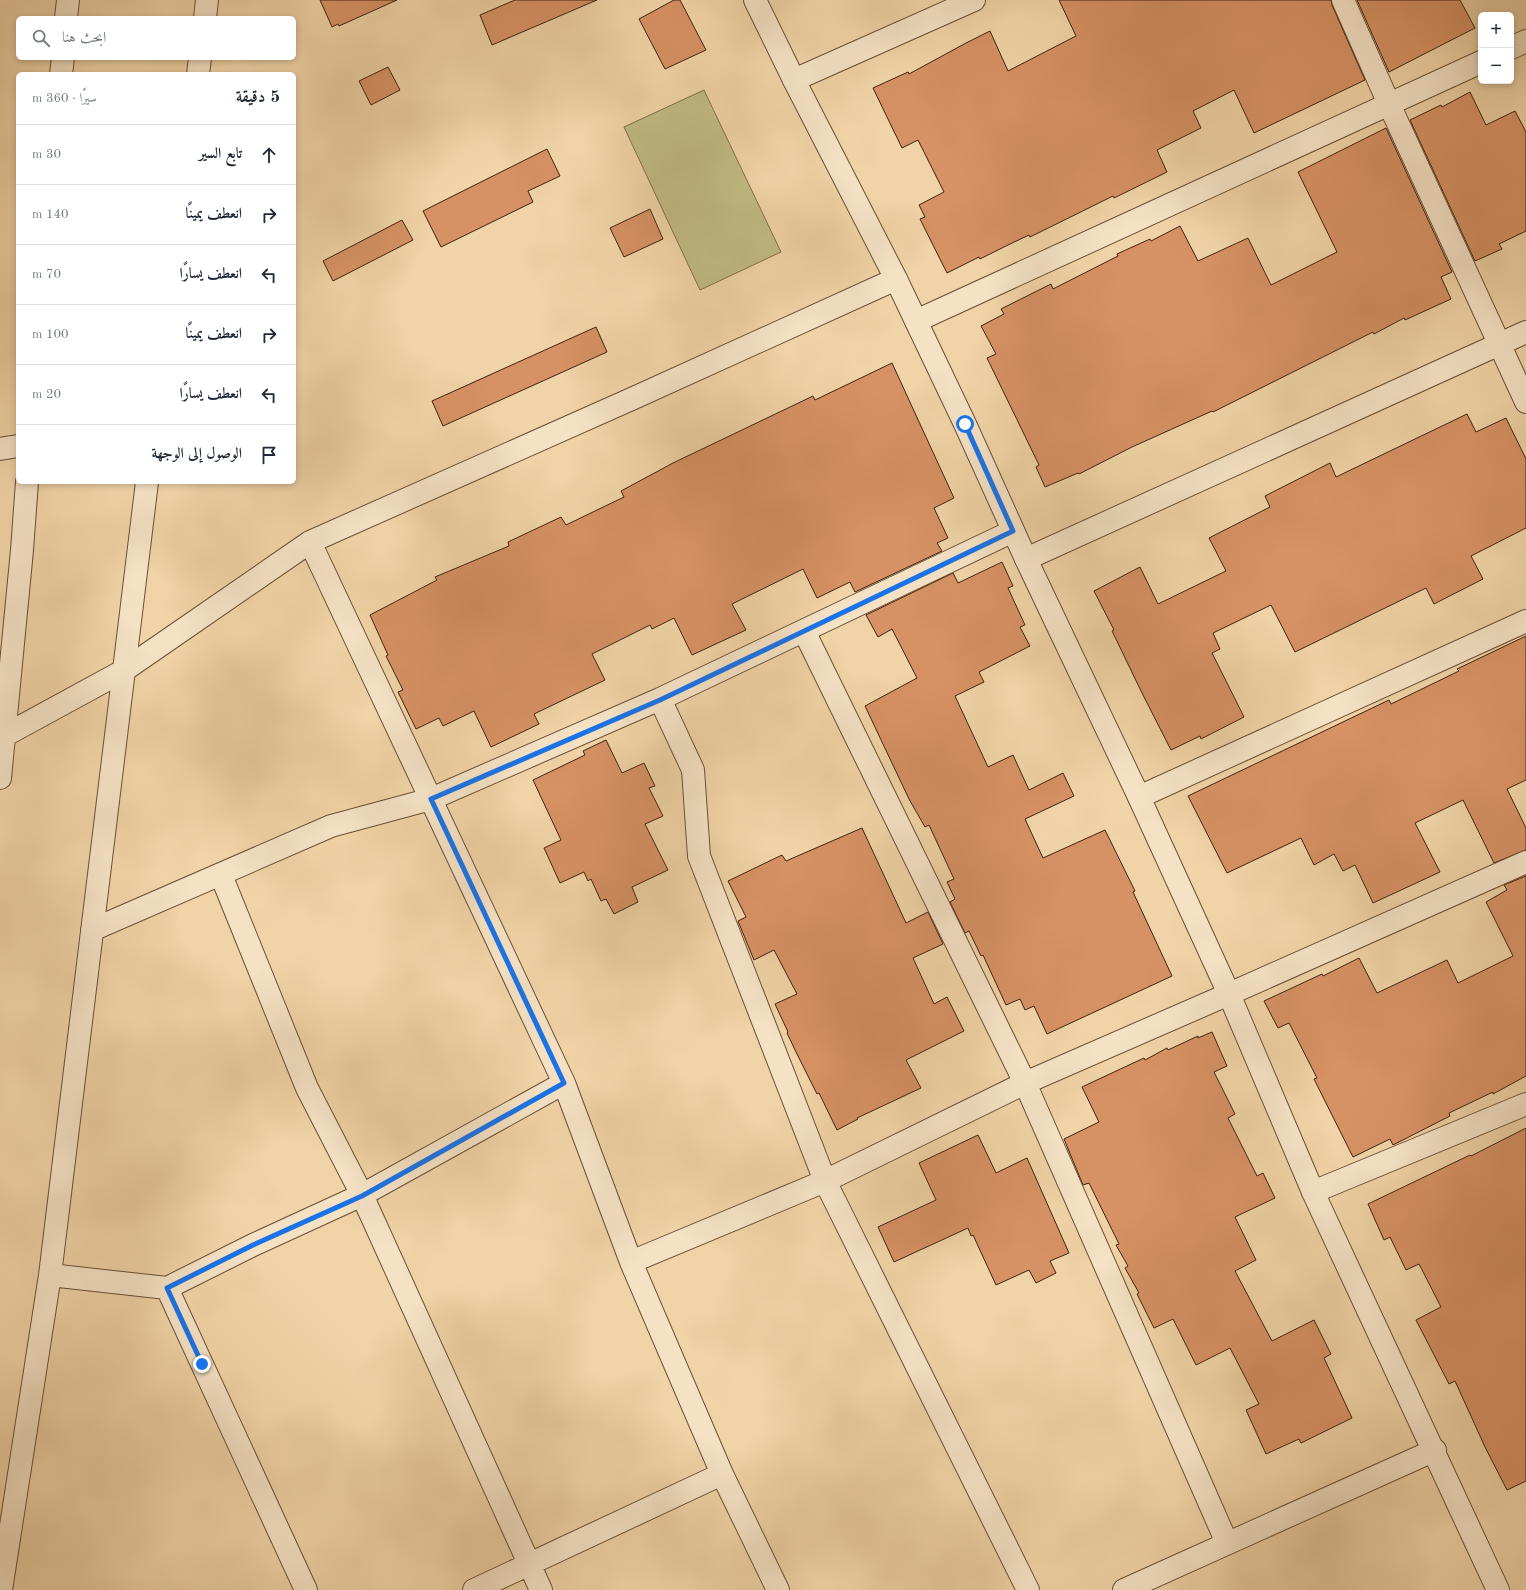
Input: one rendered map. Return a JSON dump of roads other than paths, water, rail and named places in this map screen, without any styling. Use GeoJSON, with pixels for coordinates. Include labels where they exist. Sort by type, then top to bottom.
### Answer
{"type":"FeatureCollection","features":[{"type":"Feature","properties":{"kind":"street"},"geometry":{"type":"LineString","coordinates":[[66,16],[68,0]]}},
{"type":"Feature","properties":{"kind":"street"},"geometry":{"type":"LineString","coordinates":[[204,16],[207,0]]}},
{"type":"Feature","properties":{"kind":"street"},"geometry":{"type":"LineString","coordinates":[[755,0],[794,80],[896,279],[965,424],[1026,559],[1139,797],[1229,994],[1313,1192],[1435,1450],[1498,1590]]}},
{"type":"Feature","properties":{"kind":"street"},"geometry":{"type":"LineString","coordinates":[[794,80],[974,0]]}},
{"type":"Feature","properties":{"kind":"street"},"geometry":{"type":"LineString","coordinates":[[1343,0],[1389,104],[1526,402]]}},
{"type":"Feature","properties":{"kind":"street"},"geometry":{"type":"LineString","coordinates":[[1514,47],[1526,41]]}},
{"type":"Feature","properties":{"kind":"street"},"geometry":{"type":"LineString","coordinates":[[61,72],[63,60]]}},
{"type":"Feature","properties":{"kind":"street"},"geometry":{"type":"LineString","coordinates":[[198,72],[200,60]]}},
{"type":"Feature","properties":{"kind":"street"},"geometry":{"type":"LineString","coordinates":[[916,321],[1478,63]]}},
{"type":"Feature","properties":{"kind":"street"},"geometry":{"type":"LineString","coordinates":[[2,737],[123,671],[310,542],[644,394],[896,279]]}},
{"type":"Feature","properties":{"kind":"street"},"geometry":{"type":"LineString","coordinates":[[1026,559],[1526,332]]}},
{"type":"Feature","properties":{"kind":"street"},"geometry":{"type":"LineString","coordinates":[[0,449],[16,446]]}},
{"type":"Feature","properties":{"kind":"street"},"geometry":{"type":"LineString","coordinates":[[0,778],[2,737],[22,550],[27,484]]}},
{"type":"Feature","properties":{"kind":"street"},"geometry":{"type":"LineString","coordinates":[[1,1590],[50,1275],[147,484]]}},
{"type":"Feature","properties":{"kind":"street"},"geometry":{"type":"LineString","coordinates":[[92,930],[331,826],[431,799],[660,700],[1013,531]]}},
{"type":"Feature","properties":{"kind":"street"},"geometry":{"type":"LineString","coordinates":[[310,542],[564,1083],[631,1262],[722,1474],[778,1590]]}},
{"type":"Feature","properties":{"kind":"street"},"geometry":{"type":"LineString","coordinates":[[1139,797],[1526,621]]}},
{"type":"Feature","properties":{"kind":"street"},"geometry":{"type":"LineString","coordinates":[[804,631],[1025,1083],[1227,1543]]}},
{"type":"Feature","properties":{"kind":"street"},"geometry":{"type":"LineString","coordinates":[[660,700],[693,770],[699,856],[825,1181],[1028,1590]]}},
{"type":"Feature","properties":{"kind":"street"},"geometry":{"type":"LineString","coordinates":[[631,1262],[825,1181],[1025,1083],[1526,862]]}},
{"type":"Feature","properties":{"kind":"street"},"geometry":{"type":"LineString","coordinates":[[221,875],[307,1088],[362,1196],[541,1590]]}},
{"type":"Feature","properties":{"kind":"street"},"geometry":{"type":"LineString","coordinates":[[50,1275],[167,1288],[253,1245],[362,1196],[564,1083]]}},
{"type":"Feature","properties":{"kind":"street"},"geometry":{"type":"LineString","coordinates":[[1313,1192],[1526,1104]]}},
{"type":"Feature","properties":{"kind":"street"},"geometry":{"type":"LineString","coordinates":[[167,1288],[306,1590]]}},
{"type":"Feature","properties":{"kind":"street"},"geometry":{"type":"LineString","coordinates":[[1124,1590],[1435,1450]]}},
{"type":"Feature","properties":{"kind":"street"},"geometry":{"type":"LineString","coordinates":[[474,1590],[722,1474]]}}]}
